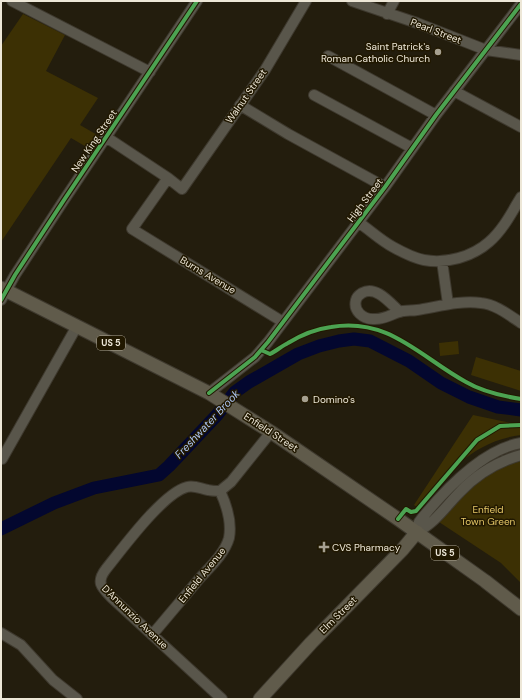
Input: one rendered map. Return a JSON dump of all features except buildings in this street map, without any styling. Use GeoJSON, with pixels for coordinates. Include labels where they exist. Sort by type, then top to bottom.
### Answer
{"type":"FeatureCollection","features":[{"type":"Feature","properties":{"kind":"main road","name":"Enfield Street"},"geometry":{"type":"LineString","coordinates":[[3,293],[77,326],[214,397],[234,409],[271,432],[417,532],[487,582],[521,609]]}},
{"type":"Feature","properties":{"kind":"main road","name":"Elm Street"},"geometry":{"type":"LineString","coordinates":[[260,699],[417,532]]}},
{"type":"Feature","properties":{"kind":"street"},"geometry":{"type":"LineString","coordinates":[[12,1],[150,72]]}},
{"type":"Feature","properties":{"kind":"street","name":"New King Street"},"geometry":{"type":"LineString","coordinates":[[3,293],[197,1]]}},
{"type":"Feature","properties":{"kind":"street","name":"Walnut Street"},"geometry":{"type":"LineString","coordinates":[[168,178],[182,189],[276,52],[306,1]]}},
{"type":"Feature","properties":{"kind":"street","name":"Pearl Street"},"geometry":{"type":"LineString","coordinates":[[352,1],[414,22],[486,50],[521,55]]}},
{"type":"Feature","properties":{"kind":"street"},"geometry":{"type":"LineString","coordinates":[[387,14],[394,1]]}},
{"type":"Feature","properties":{"kind":"street","name":"High Street"},"geometry":{"type":"LineString","coordinates":[[214,397],[255,357],[283,322],[385,187],[436,115],[521,4]]}},
{"type":"Feature","properties":{"kind":"street"},"geometry":{"type":"LineString","coordinates":[[328,56],[436,115]]}},
{"type":"Feature","properties":{"kind":"street"},"geometry":{"type":"LineString","coordinates":[[454,91],[521,127]]}},
{"type":"Feature","properties":{"kind":"street"},"geometry":{"type":"LineString","coordinates":[[314,95],[412,148]]}},
{"type":"Feature","properties":{"kind":"street"},"geometry":{"type":"LineString","coordinates":[[240,105],[288,134],[385,187]]}},
{"type":"Feature","properties":{"kind":"street"},"geometry":{"type":"LineString","coordinates":[[106,137],[168,178]]}},
{"type":"Feature","properties":{"kind":"street","name":"Burns Avenue"},"geometry":{"type":"LineString","coordinates":[[168,178],[132,229],[283,322]]}},
{"type":"Feature","properties":{"kind":"street"},"geometry":{"type":"LineString","coordinates":[[358,222],[391,247],[403,253],[424,260],[442,261],[467,255],[490,242],[521,197]]}},
{"type":"Feature","properties":{"kind":"street"},"geometry":{"type":"LineString","coordinates":[[442,261],[448,304]]}},
{"type":"Feature","properties":{"kind":"street"},"geometry":{"type":"LineString","coordinates":[[400,312],[448,304],[481,302],[499,309],[521,323]]}},
{"type":"Feature","properties":{"kind":"street"},"geometry":{"type":"LineString","coordinates":[[2,459],[77,326]]}},
{"type":"Feature","properties":{"kind":"street"},"geometry":{"type":"LineString","coordinates":[[220,491],[231,482],[271,432]]}},
{"type":"Feature","properties":{"kind":"street"},"geometry":{"type":"LineString","coordinates":[[417,532],[419,522],[422,518],[464,474],[499,450],[521,443]]}},
{"type":"Feature","properties":{"kind":"street"},"geometry":{"type":"LineString","coordinates":[[417,532],[425,528],[433,521],[460,491],[483,473],[503,461],[521,455]]}},
{"type":"Feature","properties":{"kind":"street","name":"D'Annunzio Avenue"},"geometry":{"type":"LineString","coordinates":[[220,491],[188,486],[171,496],[152,514],[101,575],[100,580],[104,589],[222,699]]}},
{"type":"Feature","properties":{"kind":"street","name":"Enfield Avenue"},"geometry":{"type":"LineString","coordinates":[[152,635],[223,551],[228,540],[230,526],[229,517],[220,491]]}},
{"type":"Feature","properties":{"kind":"street"},"geometry":{"type":"LineString","coordinates":[[1,633],[21,645],[53,680],[77,699]]}},
{"type":"Feature","properties":{"kind":"green space"},"geometry":{"type":"Polygon","coordinates":[[[23,14],[65,35],[46,71],[98,98],[80,125],[99,136],[90,149],[71,138],[1,242],[1,46],[23,14]]]}},
{"type":"Feature","properties":{"kind":"green space"},"geometry":{"type":"Polygon","coordinates":[[[458,341],[459,354],[440,356],[439,343],[458,341]]]}},
{"type":"Feature","properties":{"kind":"green space"},"geometry":{"type":"Polygon","coordinates":[[[476,357],[521,371],[521,391],[471,375],[476,357]]]}},
{"type":"Feature","properties":{"kind":"green space"},"geometry":{"type":"Polygon","coordinates":[[[473,415],[521,425],[521,435],[504,438],[489,444],[462,461],[418,508],[414,505],[473,415]]]}},
{"type":"Feature","properties":{"kind":"green space","name":"Enfield Town Green"},"geometry":{"type":"Polygon","coordinates":[[[521,459],[521,583],[501,563],[439,522],[468,489],[503,465],[521,459]]]}},
{"type":"Feature","properties":{"kind":"waterway","name":"Freshwater Brook"},"geometry":{"type":"LineString","coordinates":[[1,529],[54,503],[94,488],[159,475],[217,415],[235,392],[249,382],[298,354],[319,346],[339,341],[354,339],[370,341],[409,361],[441,383],[469,397],[498,407],[521,410]]}},
{"type":"Feature","properties":{"kind":"cycle path"},"geometry":{"type":"LineString","coordinates":[[1,300],[15,275],[64,200],[197,1]]}},
{"type":"Feature","properties":{"kind":"cycle path"},"geometry":{"type":"LineString","coordinates":[[209,393],[255,357],[268,342],[385,187],[436,115],[521,4]]}},
{"type":"Feature","properties":{"kind":"cycle path"},"geometry":{"type":"LineString","coordinates":[[261,350],[270,354],[298,337],[325,328],[352,325],[370,328],[387,333],[403,341],[449,372],[472,385],[493,393],[521,399]]}},
{"type":"Feature","properties":{"kind":"cycle path"},"geometry":{"type":"LineString","coordinates":[[398,519],[406,509],[411,512],[416,511],[477,440],[500,426],[521,425]]}},
{"type":"Feature","properties":{"kind":"place","name":"Saint Patrick's Roman Catholic Church"},"geometry":{"type":"Point","coordinates":[438,52]}},
{"type":"Feature","properties":{"kind":"place","name":"Domino's"},"geometry":{"type":"Point","coordinates":[305,399]}},
{"type":"Feature","properties":{"kind":"place","name":"CVS Pharmacy"},"geometry":{"type":"Point","coordinates":[324,547]}}]}
